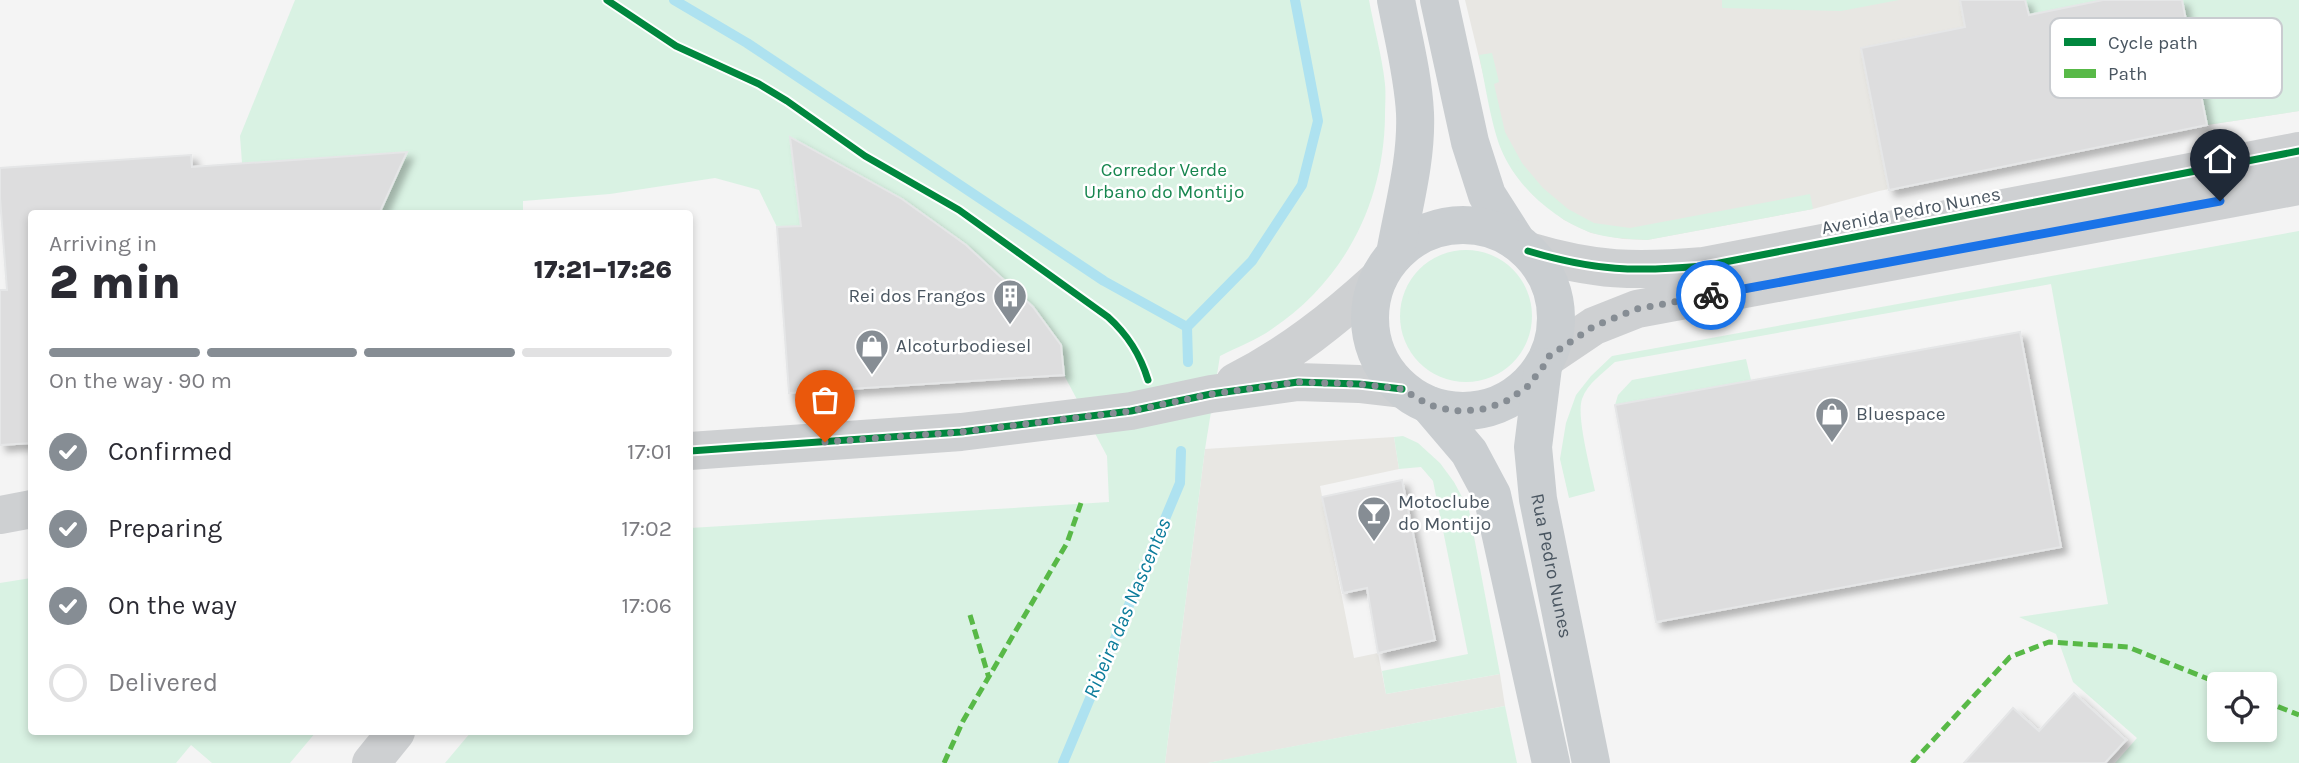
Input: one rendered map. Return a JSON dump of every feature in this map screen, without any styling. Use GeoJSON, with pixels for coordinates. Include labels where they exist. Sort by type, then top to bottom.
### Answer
{"type":"FeatureCollection","features":[{"type":"Feature","properties":{"kind":"main road"},"geometry":{"type":"LineString","coordinates":[[1396,0],[1415,114],[1413,156],[1387,266],[1370,308],[1372,338],[1383,366],[1469,452],[1492,495],[1551,763]]}},
{"type":"Feature","properties":{"kind":"main road","name":"Rua Pedro Nunes"},"geometry":{"type":"LineString","coordinates":[[1439,0],[1469,142],[1487,195],[1522,246],[1546,274],[1555,300],[1556,329],[1546,362],[1533,447],[1538,499],[1591,763]]}},
{"type":"Feature","properties":{"kind":"main road"},"geometry":{"type":"LineString","coordinates":[[1387,266],[1416,237],[1440,228],[1467,225],[1493,230],[1522,246]]}},
{"type":"Feature","properties":{"kind":"main road"},"geometry":{"type":"LineString","coordinates":[[1415,397],[1454,411],[1480,410],[1505,402],[1527,387],[1546,362]]}},
{"type":"Feature","properties":{"kind":"street","name":"Avenida Pedro Nunes"},"geometry":{"type":"LineString","coordinates":[[1522,246],[1568,263],[1600,269],[1649,271],[1704,266],[2299,151]]}},
{"type":"Feature","properties":{"kind":"street"},"geometry":{"type":"LineString","coordinates":[[1546,362],[1594,326],[1637,309],[2299,186]]}},
{"type":"Feature","properties":{"kind":"street"},"geometry":{"type":"LineString","coordinates":[[1212,394],[1270,364],[1334,319],[1387,266]]}},
{"type":"Feature","properties":{"kind":"street"},"geometry":{"type":"LineString","coordinates":[[693,451],[961,432],[1131,411],[1212,394],[1298,382],[1359,384],[1415,397]]}},
{"type":"Feature","properties":{"kind":"street"},"geometry":{"type":"LineString","coordinates":[[0,515],[28,510]]}},
{"type":"Feature","properties":{"kind":"street"},"geometry":{"type":"LineString","coordinates":[[371,763],[394,735]]}},
{"type":"Feature","properties":{"kind":"shaded area"},"geometry":{"type":"Polygon","coordinates":[[[1465,0],[2235,0],[2245,18],[2050,18],[2050,98],[2282,98],[2282,82],[2299,111],[2207,125],[1879,191],[1813,209],[1647,240],[1591,233],[1564,220],[1533,195],[1513,171],[1501,148],[1465,0]]]}},
{"type":"Feature","properties":{"kind":"shaded area"},"geometry":{"type":"Polygon","coordinates":[[[1394,437],[1399,469],[1320,486],[1354,658],[1378,653],[1386,694],[1500,674],[1505,706],[1208,763],[1165,763],[1205,449],[1394,437]]]}},
{"type":"Feature","properties":{"kind":"green space","name":"Corredor Verde Urbano do Montijo"},"geometry":{"type":"Polygon","coordinates":[[[295,0],[1369,0],[1385,88],[1383,148],[1377,179],[1356,236],[1340,263],[1298,309],[1272,329],[1220,356],[1205,449],[1165,763],[445,763],[468,735],[693,735],[693,528],[1109,502],[1107,456],[1064,375],[1061,345],[1033,307],[966,244],[902,199],[790,138],[801,226],[777,227],[759,190],[715,178],[610,194],[523,201],[523,210],[380,210],[406,152],[242,163],[240,136],[295,0]]]}},
{"type":"Feature","properties":{"kind":"green space"},"geometry":{"type":"Polygon","coordinates":[[[1722,0],[1899,0],[1841,11],[1722,8],[1722,0]]]}},
{"type":"Feature","properties":{"kind":"green space"},"geometry":{"type":"Polygon","coordinates":[[[2025,0],[2103,0],[2029,15],[2025,0]]]}},
{"type":"Feature","properties":{"kind":"green space"},"geometry":{"type":"Polygon","coordinates":[[[2182,0],[2299,0],[2299,111],[2207,125],[2202,98],[2282,98],[2282,18],[2186,18],[2182,0]]]}},
{"type":"Feature","properties":{"kind":"green space"},"geometry":{"type":"Polygon","coordinates":[[[1492,53],[1499,82],[1494,84],[1505,132],[1522,163],[1543,188],[1568,209],[1594,223],[1630,228],[1810,194],[1813,209],[1647,240],[1603,236],[1575,226],[1549,209],[1526,188],[1501,149],[1491,116],[1479,55],[1492,53]]]}},
{"type":"Feature","properties":{"kind":"green space"},"geometry":{"type":"Polygon","coordinates":[[[2299,231],[2299,763],[2115,763],[2137,738],[2073,682],[2056,634],[2019,617],[2108,604],[2051,284],[1615,362],[1596,379],[1582,399],[1582,430],[1595,491],[1569,498],[1560,459],[1566,423],[1576,395],[1612,356],[2299,231]]]}},
{"type":"Feature","properties":{"kind":"green space"},"geometry":{"type":"Polygon","coordinates":[[[1466,250],[1491,255],[1513,269],[1527,291],[1532,316],[1527,341],[1513,363],[1491,377],[1466,382],[1441,377],[1419,363],[1405,341],[1400,316],[1405,291],[1419,269],[1441,255],[1466,250]]]}},
{"type":"Feature","properties":{"kind":"green space"},"geometry":{"type":"Polygon","coordinates":[[[1746,359],[1751,380],[1615,405],[1618,395],[1632,380],[1746,359]]]}},
{"type":"Feature","properties":{"kind":"green space"},"geometry":{"type":"Polygon","coordinates":[[[1403,436],[1418,443],[1440,463],[1469,510],[1500,674],[1386,694],[1382,671],[1468,654],[1433,481],[1421,467],[1399,469],[1394,437],[1403,436]]]}},
{"type":"Feature","properties":{"kind":"green space"},"geometry":{"type":"Polygon","coordinates":[[[28,578],[28,735],[313,735],[290,763],[212,763],[191,745],[176,763],[0,763],[0,583],[28,578]]]}},
{"type":"Feature","properties":{"kind":"green space"},"geometry":{"type":"Polygon","coordinates":[[[1505,706],[1517,763],[1208,763],[1232,758],[1505,706]]]}},
{"type":"Feature","properties":{"kind":"building"},"geometry":{"type":"Polygon","coordinates":[[[1960,0],[2025,0],[2029,15],[2103,0],[2182,0],[2186,18],[2050,18],[2050,98],[2202,98],[2207,125],[1889,190],[1861,48],[1965,27],[1960,0]]]}},
{"type":"Feature","properties":{"kind":"building"},"geometry":{"type":"Polygon","coordinates":[[[790,137],[902,199],[966,245],[1033,307],[1061,345],[1064,375],[789,393],[777,227],[801,226],[790,137]]]}},
{"type":"Feature","properties":{"kind":"building"},"geometry":{"type":"Polygon","coordinates":[[[407,152],[381,210],[28,210],[28,443],[0,445],[0,290],[7,290],[0,168],[191,155],[192,167],[407,152]]]}},
{"type":"Feature","properties":{"kind":"building","name":"Bluespace"},"geometry":{"type":"Polygon","coordinates":[[[2020,332],[2061,547],[1656,622],[1615,405],[2020,332]]]}},
{"type":"Feature","properties":{"kind":"building","name":"Motoclube do Montijo"},"geometry":{"type":"Polygon","coordinates":[[[1402,480],[1435,640],[1378,653],[1367,588],[1343,593],[1322,497],[1402,480]]]}},
{"type":"Feature","properties":{"kind":"building"},"geometry":{"type":"Polygon","coordinates":[[[2074,693],[2126,740],[2105,763],[1964,763],[2013,708],[2039,731],[2074,693]]]}},
{"type":"Feature","properties":{"kind":"waterway"},"geometry":{"type":"LineString","coordinates":[[674,0],[747,43],[1104,281],[1187,327]]}},
{"type":"Feature","properties":{"kind":"waterway","name":"Ribeira das Nascentes"},"geometry":{"type":"LineString","coordinates":[[1188,362],[1187,327],[1252,261],[1302,185],[1318,121],[1295,0]]}},
{"type":"Feature","properties":{"kind":"waterway","name":"Ribeira das Nascentes"},"geometry":{"type":"LineString","coordinates":[[1063,763],[1180,483],[1181,451]]}},
{"type":"Feature","properties":{"kind":"marked path"},"geometry":{"type":"LineString","coordinates":[[944,763],[963,721],[1067,543],[1081,503]]}},
{"type":"Feature","properties":{"kind":"marked path"},"geometry":{"type":"LineString","coordinates":[[970,615],[989,678]]}},
{"type":"Feature","properties":{"kind":"marked path"},"geometry":{"type":"LineString","coordinates":[[1912,763],[2010,657],[2049,642],[2128,647],[2207,678]]}},
{"type":"Feature","properties":{"kind":"marked path"},"geometry":{"type":"LineString","coordinates":[[2277,706],[2299,715]]}},
{"type":"Feature","properties":{"kind":"cycle path"},"geometry":{"type":"LineString","coordinates":[[607,0],[676,46],[759,84],[865,156],[959,210],[1108,317],[1132,346],[1148,380]]}},
{"type":"Feature","properties":{"kind":"cycle path"},"geometry":{"type":"LineString","coordinates":[[1528,251],[1574,263],[1615,268],[1704,266],[2299,151]]}},
{"type":"Feature","properties":{"kind":"cycle path"},"geometry":{"type":"LineString","coordinates":[[693,451],[961,432],[1131,411],[1211,394],[1298,382],[1359,384],[1402,389]]}},
{"type":"Feature","properties":{"kind":"way so far"},"geometry":{"type":"LineString","coordinates":[[825,442],[961,432],[1131,411],[1212,394],[1298,382],[1359,384],[1402,389],[1429,405],[1454,411],[1480,410],[1505,402],[1527,387],[1548,357],[1594,326],[1637,309],[1711,295]]}},
{"type":"Feature","properties":{"kind":"place","name":"Rei dos Frangos"},"geometry":{"type":"Point","coordinates":[1010,326]}},
{"type":"Feature","properties":{"kind":"place","name":"Alcoturbodiesel"},"geometry":{"type":"Point","coordinates":[872,376]}},
{"type":"Feature","properties":{"kind":"place","name":"Bluespace"},"geometry":{"type":"Point","coordinates":[1832,444]}},
{"type":"Feature","properties":{"kind":"place","name":"Motoclube do Montijo"},"geometry":{"type":"Point","coordinates":[1374,543]}},
{"type":"Feature","properties":{"kind":"route"},"geometry":{"type":"LineString","coordinates":[[1711,295],[2220,201]]}}]}
